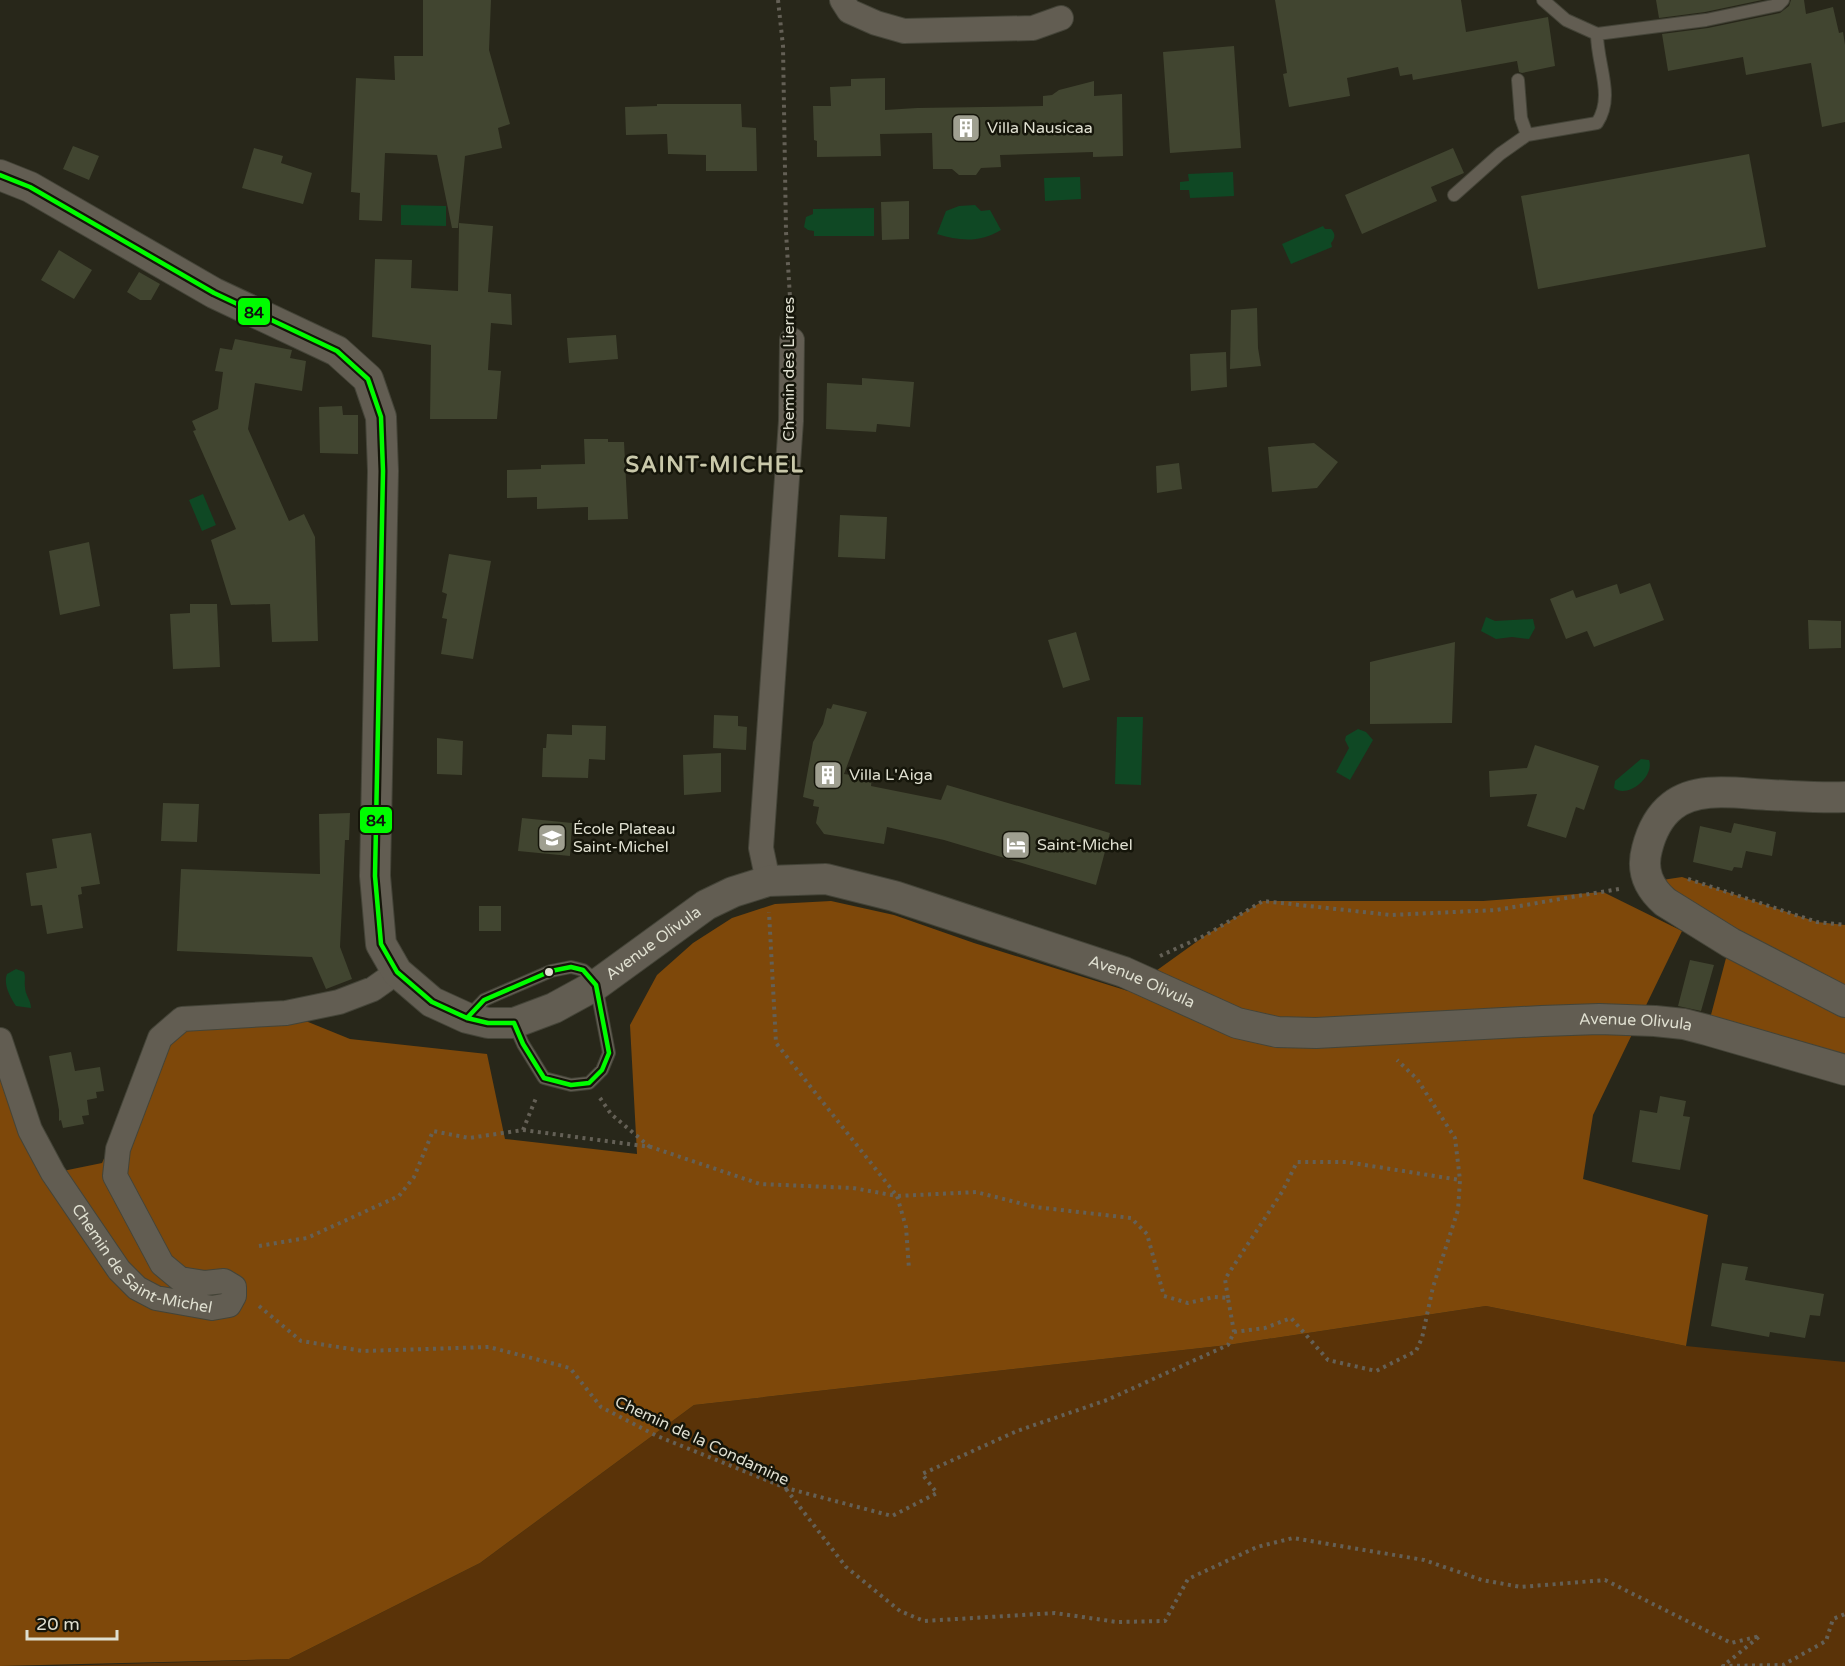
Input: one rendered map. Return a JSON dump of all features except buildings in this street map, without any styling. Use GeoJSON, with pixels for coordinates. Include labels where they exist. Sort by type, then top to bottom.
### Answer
{"type":"FeatureCollection","features":[{"type":"Feature","properties":{"kind":"street"},"geometry":{"type":"LineString","coordinates":[[842,0],[849,10],[876,23],[904,31],[1033,28],[1061,18]]}},
{"type":"Feature","properties":{"kind":"street","name":"Avenue Olivula"},"geometry":{"type":"LineString","coordinates":[[0,175],[30,187],[214,293],[337,351],[368,379],[381,417],[383,471],[375,876],[381,944],[397,972],[432,1002],[468,1018],[488,1023],[514,1023],[554,1008],[596,985],[706,905],[733,892],[768,881],[826,879],[848,883],[960,917],[1124,972],[1238,1023],[1277,1032],[1316,1033],[1587,1019],[1655,1021],[1684,1024],[1845,1070]]}},
{"type":"Feature","properties":{"kind":"street","name":"Chemin des Lierres"},"geometry":{"type":"LineString","coordinates":[[768,881],[761,848],[791,422],[792,340]]}},
{"type":"Feature","properties":{"kind":"street"},"geometry":{"type":"LineString","coordinates":[[1845,797],[1719,793],[1690,797],[1672,806],[1657,823],[1645,855],[1644,870],[1657,895],[1665,902],[1731,943],[1845,1002]]}},
{"type":"Feature","properties":{"kind":"street","name":"Chemin de Saint-Michel"},"geometry":{"type":"LineString","coordinates":[[0,1040],[30,1130],[52,1173],[119,1270],[137,1288],[156,1298],[212,1308],[229,1305],[234,1296],[234,1287],[224,1281],[205,1283],[180,1279],[162,1264],[116,1176],[118,1149],[160,1038],[182,1019],[286,1013],[339,1002],[372,989],[397,972]]}},
{"type":"Feature","properties":{"kind":"lane"},"geometry":{"type":"LineString","coordinates":[[1543,0],[1566,20],[1598,34],[1706,20],[1778,5],[1783,0]]}},
{"type":"Feature","properties":{"kind":"lane"},"geometry":{"type":"LineString","coordinates":[[1454,195],[1500,154],[1527,135],[1597,123],[1604,112],[1606,99],[1597,49],[1598,34]]}},
{"type":"Feature","properties":{"kind":"lane"},"geometry":{"type":"LineString","coordinates":[[1518,80],[1521,118],[1527,135]]}},
{"type":"Feature","properties":{"kind":"lane"},"geometry":{"type":"LineString","coordinates":[[468,1018],[484,1000],[551,971],[571,967],[583,970],[596,985],[609,1053],[602,1070],[589,1083],[571,1085],[544,1078],[523,1044],[514,1023]]}},
{"type":"Feature","properties":{"kind":"path","name":"Chemin des Lierres"},"geometry":{"type":"LineString","coordinates":[[778,0],[783,46],[786,232],[792,340]]}},
{"type":"Feature","properties":{"kind":"path"},"geometry":{"type":"LineString","coordinates":[[1124,972],[1206,935],[1263,901],[1391,915],[1496,910],[1682,876],[1818,922],[1845,925]]}},
{"type":"Feature","properties":{"kind":"path"},"geometry":{"type":"LineString","coordinates":[[768,881],[776,1043],[897,1196],[906,1227],[909,1269]]}},
{"type":"Feature","properties":{"kind":"path"},"geometry":{"type":"LineString","coordinates":[[1234,1332],[1265,1329],[1291,1318],[1328,1360],[1376,1371],[1416,1352],[1422,1338],[1433,1287],[1458,1210],[1460,1180],[1455,1138],[1417,1079],[1366,1030]]}},
{"type":"Feature","properties":{"kind":"path"},"geometry":{"type":"LineString","coordinates":[[523,1130],[544,1078]]}},
{"type":"Feature","properties":{"kind":"path"},"geometry":{"type":"LineString","coordinates":[[589,1083],[611,1114],[651,1147]]}},
{"type":"Feature","properties":{"kind":"path"},"geometry":{"type":"LineString","coordinates":[[259,1246],[307,1238],[399,1196],[414,1177],[433,1131],[469,1138],[523,1130],[651,1147],[760,1184],[853,1188],[897,1196],[976,1192],[1035,1207],[1131,1218],[1147,1234],[1164,1296],[1188,1303],[1214,1297],[1228,1298]]}},
{"type":"Feature","properties":{"kind":"path"},"geometry":{"type":"LineString","coordinates":[[786,1488],[892,1516],[937,1493],[922,1473],[1017,1431],[1107,1400],[1228,1345],[1234,1332],[1225,1279],[1282,1192],[1297,1162],[1346,1162],[1460,1180]]}},
{"type":"Feature","properties":{"kind":"path","name":"Chemin de la Condamine"},"geometry":{"type":"LineString","coordinates":[[234,1296],[252,1300],[301,1341],[363,1351],[489,1347],[570,1368],[601,1407],[657,1436],[786,1488],[846,1568],[900,1611],[924,1621],[1055,1613],[1117,1622],[1166,1621],[1188,1579],[1257,1547],[1293,1538],[1424,1560],[1482,1580],[1521,1587],[1605,1580],[1731,1643],[1760,1636],[1723,1666],[1783,1665],[1826,1641],[1833,1619],[1845,1614]]}},
{"type":"Feature","properties":{"kind":"shaded area"},"geometry":{"type":"Polygon","coordinates":[[[1233,172],[1234,196],[1190,198],[1189,190],[1180,190],[1180,182],[1189,181],[1188,174],[1233,172]]]}},
{"type":"Feature","properties":{"kind":"shaded area"},"geometry":{"type":"Polygon","coordinates":[[[1080,177],[1081,199],[1045,201],[1044,178],[1080,177]]]}},
{"type":"Feature","properties":{"kind":"shaded area"},"geometry":{"type":"Polygon","coordinates":[[[401,205],[446,206],[446,226],[401,225],[401,205]]]}},
{"type":"Feature","properties":{"kind":"shaded area"},"geometry":{"type":"Polygon","coordinates":[[[975,205],[981,211],[990,210],[1001,230],[985,237],[969,240],[937,234],[946,211],[959,206],[975,205]]]}},
{"type":"Feature","properties":{"kind":"shaded area"},"geometry":{"type":"Polygon","coordinates":[[[874,208],[874,236],[814,236],[814,231],[804,227],[806,217],[813,214],[813,209],[874,208]]]}},
{"type":"Feature","properties":{"kind":"shaded area"},"geometry":{"type":"Polygon","coordinates":[[[1323,226],[1334,233],[1332,247],[1291,264],[1282,244],[1323,226]]]}},
{"type":"Feature","properties":{"kind":"shaded area"},"geometry":{"type":"Polygon","coordinates":[[[203,494],[216,525],[202,531],[189,500],[203,494]]]}},
{"type":"Feature","properties":{"kind":"shaded area"},"geometry":{"type":"Polygon","coordinates":[[[1486,617],[1495,621],[1533,619],[1535,628],[1529,639],[1512,637],[1496,639],[1481,631],[1486,617]]]}},
{"type":"Feature","properties":{"kind":"shaded area"},"geometry":{"type":"Polygon","coordinates":[[[1117,717],[1143,717],[1141,785],[1115,784],[1117,717]]]}},
{"type":"Feature","properties":{"kind":"shaded area"},"geometry":{"type":"Polygon","coordinates":[[[1358,729],[1366,732],[1373,740],[1350,780],[1336,772],[1349,748],[1345,740],[1346,736],[1358,729]]]}},
{"type":"Feature","properties":{"kind":"shaded area"},"geometry":{"type":"Polygon","coordinates":[[[1641,759],[1649,760],[1650,767],[1644,779],[1626,791],[1614,788],[1615,781],[1641,759]]]}},
{"type":"Feature","properties":{"kind":"shaded area"},"geometry":{"type":"Polygon","coordinates":[[[1682,877],[1817,922],[1845,925],[1845,1070],[1707,1030],[1730,943],[1649,882],[1682,877]]]}},
{"type":"Feature","properties":{"kind":"shaded area"},"geometry":{"type":"Polygon","coordinates":[[[1603,892],[1682,931],[1593,1115],[1583,1179],[1708,1215],[1686,1346],[1486,1306],[1228,1345],[694,1405],[480,1563],[289,1659],[0,1666],[0,1040],[53,1173],[102,1163],[160,1038],[182,1019],[286,1013],[350,1039],[487,1054],[505,1139],[637,1154],[630,1025],[657,975],[693,943],[732,918],[775,904],[831,901],[894,915],[974,943],[1128,991],[1206,935],[1263,901],[1483,901],[1603,892]]]}},
{"type":"Feature","properties":{"kind":"shaded area"},"geometry":{"type":"Polygon","coordinates":[[[16,969],[24,972],[25,990],[31,1008],[16,1006],[8,990],[7,974],[16,969]]]}},
{"type":"Feature","properties":{"kind":"shaded area"},"geometry":{"type":"Polygon","coordinates":[[[1486,1306],[1686,1346],[1845,1362],[1845,1666],[52,1666],[289,1659],[480,1563],[694,1405],[1228,1345],[1486,1306]]]}},
{"type":"Feature","properties":{"kind":"transit line","name":"84"},"geometry":{"type":"LineString","coordinates":[[0,175],[30,187],[214,293],[337,351],[368,379],[381,417],[383,471],[375,876],[381,944],[397,972],[432,1002],[467,1018],[488,1023],[514,1023]]}},
{"type":"Feature","properties":{"kind":"transit line","name":"84"},"geometry":{"type":"LineString","coordinates":[[467,1018],[484,1000],[551,971],[571,967],[583,970],[596,985],[609,1053],[602,1070],[589,1083],[571,1085],[544,1078],[523,1044],[514,1023]]}},
{"type":"Feature","properties":{"kind":"place","name":"Villa Nausicaa"},"geometry":{"type":"Point","coordinates":[966,128]}},
{"type":"Feature","properties":{"kind":"place","name":"Villa L'Aiga"},"geometry":{"type":"Point","coordinates":[828,775]}},
{"type":"Feature","properties":{"kind":"place","name":"École Plateau Saint-Michel"},"geometry":{"type":"Point","coordinates":[552,838]}},
{"type":"Feature","properties":{"kind":"place","name":"Saint-Michel"},"geometry":{"type":"Point","coordinates":[1016,845]}},
{"type":"Feature","properties":{"kind":"district","name":"SAINT-MICHEL"},"geometry":{"type":"Point","coordinates":[715,465]}}]}
